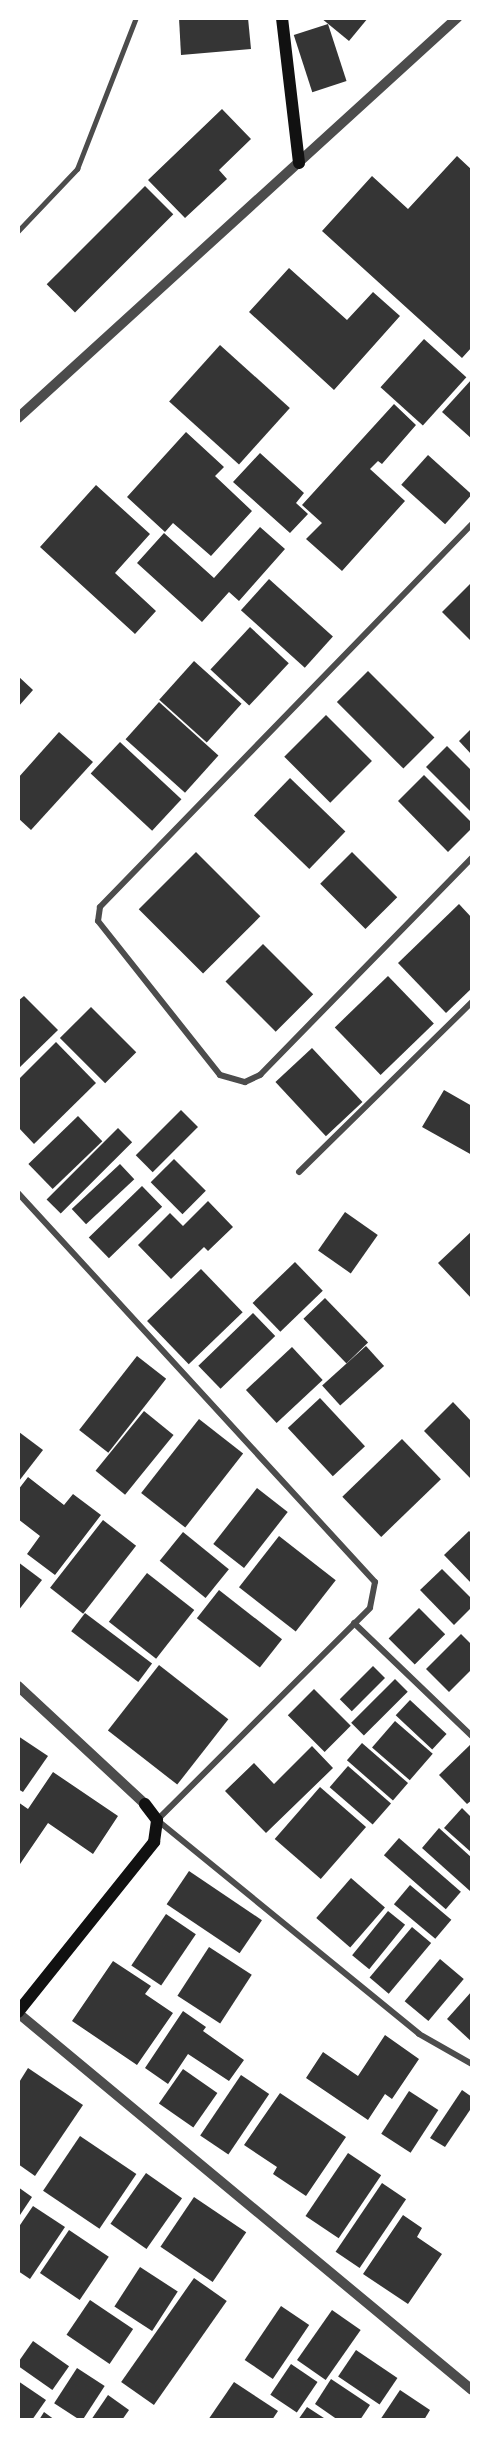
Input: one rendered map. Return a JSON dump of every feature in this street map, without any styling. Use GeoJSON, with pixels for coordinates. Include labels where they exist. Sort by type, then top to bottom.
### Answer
{"type":"FeatureCollection","features":[{"type":"Feature","properties":{"kind":"main road"},"geometry":{"type":"LineString","coordinates":[[282,18],[298,163]]}},
{"type":"Feature","properties":{"kind":"main road"},"geometry":{"type":"LineString","coordinates":[[18,2013],[154,1842],[157,1820],[145,1804]]}},
{"type":"Feature","properties":{"kind":"street"},"geometry":{"type":"LineString","coordinates":[[18,418],[457,18]]}},
{"type":"Feature","properties":{"kind":"street"},"geometry":{"type":"LineString","coordinates":[[472,524],[97,911],[98,921],[220,1075],[245,1082],[260,1075],[472,858]]}},
{"type":"Feature","properties":{"kind":"street"},"geometry":{"type":"LineString","coordinates":[[299,1172],[472,1002]]}},
{"type":"Feature","properties":{"kind":"street"},"geometry":{"type":"LineString","coordinates":[[18,1193],[375,1582],[374,1600],[354,1623],[157,1820],[419,2034],[472,2064]]}},
{"type":"Feature","properties":{"kind":"street"},"geometry":{"type":"LineString","coordinates":[[354,1623],[472,1736]]}},
{"type":"Feature","properties":{"kind":"street"},"geometry":{"type":"LineString","coordinates":[[18,1686],[145,1804]]}},
{"type":"Feature","properties":{"kind":"street"},"geometry":{"type":"LineString","coordinates":[[18,2013],[472,2390]]}},
{"type":"Feature","properties":{"kind":"lane"},"geometry":{"type":"LineString","coordinates":[[18,231],[77,169],[136,18]]}},
{"type":"Feature","properties":{"kind":"building"},"geometry":{"type":"Polygon","coordinates":[[[179,18],[248,18],[251,49],[181,55],[179,18]]]}},
{"type":"Feature","properties":{"kind":"building"},"geometry":{"type":"Polygon","coordinates":[[[321,18],[368,18],[349,41],[321,18]]]}},
{"type":"Feature","properties":{"kind":"building"},"geometry":{"type":"Polygon","coordinates":[[[328,24],[347,81],[312,92],[294,35],[328,24]]]}},
{"type":"Feature","properties":{"kind":"building"},"geometry":{"type":"Polygon","coordinates":[[[222,109],[251,139],[219,170],[227,179],[185,218],[148,180],[222,109]]]}},
{"type":"Feature","properties":{"kind":"building"},"geometry":{"type":"Polygon","coordinates":[[[457,156],[472,170],[472,347],[462,358],[322,231],[372,176],[408,209],[457,156]]]}},
{"type":"Feature","properties":{"kind":"building"},"geometry":{"type":"Polygon","coordinates":[[[145,186],[173,214],[75,313],[47,284],[145,186]]]}},
{"type":"Feature","properties":{"kind":"building"},"geometry":{"type":"Polygon","coordinates":[[[289,268],[347,320],[373,292],[400,316],[334,390],[249,312],[289,268]]]}},
{"type":"Feature","properties":{"kind":"building"},"geometry":{"type":"Polygon","coordinates":[[[424,339],[466,377],[423,425],[381,387],[424,339]]]}},
{"type":"Feature","properties":{"kind":"building"},"geometry":{"type":"Polygon","coordinates":[[[220,345],[290,408],[239,464],[169,401],[220,345]]]}},
{"type":"Feature","properties":{"kind":"building"},"geometry":{"type":"Polygon","coordinates":[[[472,379],[472,439],[442,412],[472,379]]]}},
{"type":"Feature","properties":{"kind":"building"},"geometry":{"type":"Polygon","coordinates":[[[394,404],[416,425],[382,464],[378,461],[370,469],[405,501],[342,571],[306,539],[322,523],[302,505],[394,404]]]}},
{"type":"Feature","properties":{"kind":"building"},"geometry":{"type":"Polygon","coordinates":[[[186,432],[224,467],[215,476],[252,511],[211,556],[173,523],[165,532],[127,497],[186,432]]]}},
{"type":"Feature","properties":{"kind":"building"},"geometry":{"type":"Polygon","coordinates":[[[260,453],[304,493],[296,503],[308,514],[290,533],[233,482],[260,453]]]}},
{"type":"Feature","properties":{"kind":"building"},"geometry":{"type":"Polygon","coordinates":[[[428,455],[472,494],[445,524],[401,485],[428,455]]]}},
{"type":"Feature","properties":{"kind":"building"},"geometry":{"type":"Polygon","coordinates":[[[96,485],[150,534],[115,573],[156,611],[135,634],[40,547],[96,485]]]}},
{"type":"Feature","properties":{"kind":"building"},"geometry":{"type":"Polygon","coordinates":[[[260,527],[285,549],[239,601],[229,592],[202,622],[137,563],[164,533],[214,578],[260,527]]]}},
{"type":"Feature","properties":{"kind":"building"},"geometry":{"type":"Polygon","coordinates":[[[269,579],[333,637],[305,668],[241,610],[269,579]]]}},
{"type":"Feature","properties":{"kind":"building"},"geometry":{"type":"Polygon","coordinates":[[[472,582],[472,642],[442,612],[472,582]]]}},
{"type":"Feature","properties":{"kind":"building"},"geometry":{"type":"Polygon","coordinates":[[[250,627],[289,663],[249,706],[210,669],[250,627]]]}},
{"type":"Feature","properties":{"kind":"building"},"geometry":{"type":"Polygon","coordinates":[[[194,661],[242,704],[207,742],[159,700],[194,661]]]}},
{"type":"Feature","properties":{"kind":"building"},"geometry":{"type":"Polygon","coordinates":[[[368,671],[434,737],[403,769],[337,702],[368,671]]]}},
{"type":"Feature","properties":{"kind":"building"},"geometry":{"type":"Polygon","coordinates":[[[18,676],[33,690],[18,707],[18,676]]]}},
{"type":"Feature","properties":{"kind":"building"},"geometry":{"type":"Polygon","coordinates":[[[159,702],[218,756],[185,793],[126,739],[159,702]]]}},
{"type":"Feature","properties":{"kind":"building"},"geometry":{"type":"Polygon","coordinates":[[[326,715],[372,761],[330,803],[284,757],[326,715]]]}},
{"type":"Feature","properties":{"kind":"building"},"geometry":{"type":"Polygon","coordinates":[[[472,728],[472,755],[459,741],[472,728]]]}},
{"type":"Feature","properties":{"kind":"building"},"geometry":{"type":"Polygon","coordinates":[[[59,732],[93,762],[31,830],[18,818],[18,778],[59,732]]]}},
{"type":"Feature","properties":{"kind":"building"},"geometry":{"type":"Polygon","coordinates":[[[120,742],[181,799],[152,831],[91,773],[120,742]]]}},
{"type":"Feature","properties":{"kind":"building"},"geometry":{"type":"Polygon","coordinates":[[[447,746],[472,771],[472,813],[426,767],[447,746]]]}},
{"type":"Feature","properties":{"kind":"building"},"geometry":{"type":"Polygon","coordinates":[[[424,775],[472,823],[472,828],[448,852],[398,801],[424,775]]]}},
{"type":"Feature","properties":{"kind":"building"},"geometry":{"type":"Polygon","coordinates":[[[290,778],[345,831],[309,869],[254,815],[290,778]]]}},
{"type":"Feature","properties":{"kind":"building"},"geometry":{"type":"Polygon","coordinates":[[[196,852],[260,916],[203,974],[139,909],[196,852]]]}},
{"type":"Feature","properties":{"kind":"building"},"geometry":{"type":"Polygon","coordinates":[[[352,852],[397,897],[365,929],[320,884],[352,852]]]}},
{"type":"Feature","properties":{"kind":"building"},"geometry":{"type":"Polygon","coordinates":[[[459,904],[472,918],[472,988],[446,1013],[398,963],[459,904]]]}},
{"type":"Feature","properties":{"kind":"building"},"geometry":{"type":"Polygon","coordinates":[[[263,944],[313,994],[276,1032],[226,981],[263,944]]]}},
{"type":"Feature","properties":{"kind":"building"},"geometry":{"type":"Polygon","coordinates":[[[388,976],[434,1023],[381,1075],[335,1027],[388,976]]]}},
{"type":"Feature","properties":{"kind":"building"},"geometry":{"type":"Polygon","coordinates":[[[24,996],[58,1030],[18,1069],[18,1001],[24,996]]]}},
{"type":"Feature","properties":{"kind":"building"},"geometry":{"type":"Polygon","coordinates":[[[91,1007],[136,1052],[105,1083],[60,1038],[91,1007]]]}},
{"type":"Feature","properties":{"kind":"building"},"geometry":{"type":"Polygon","coordinates":[[[56,1042],[96,1083],[34,1144],[18,1127],[18,1080],[56,1042]]]}},
{"type":"Feature","properties":{"kind":"building"},"geometry":{"type":"Polygon","coordinates":[[[312,1048],[362,1102],[326,1136],[275,1082],[312,1048]]]}},
{"type":"Feature","properties":{"kind":"building"},"geometry":{"type":"Polygon","coordinates":[[[444,1090],[472,1106],[472,1155],[422,1127],[444,1090]]]}},
{"type":"Feature","properties":{"kind":"building"},"geometry":{"type":"Polygon","coordinates":[[[181,1110],[198,1127],[153,1172],[136,1155],[181,1110]]]}},
{"type":"Feature","properties":{"kind":"building"},"geometry":{"type":"Polygon","coordinates":[[[78,1116],[102,1141],[53,1189],[28,1164],[78,1116]]]}},
{"type":"Feature","properties":{"kind":"building"},"geometry":{"type":"Polygon","coordinates":[[[118,1128],[132,1142],[61,1214],[47,1199],[118,1128]]]}},
{"type":"Feature","properties":{"kind":"building"},"geometry":{"type":"Polygon","coordinates":[[[174,1159],[206,1191],[182,1214],[151,1182],[174,1159]]]}},
{"type":"Feature","properties":{"kind":"building"},"geometry":{"type":"Polygon","coordinates":[[[120,1164],[134,1179],[86,1224],[72,1209],[120,1164]]]}},
{"type":"Feature","properties":{"kind":"building"},"geometry":{"type":"Polygon","coordinates":[[[142,1186],[162,1207],[109,1258],[89,1237],[142,1186]]]}},
{"type":"Feature","properties":{"kind":"building"},"geometry":{"type":"Polygon","coordinates":[[[208,1201],[233,1227],[208,1251],[204,1247],[171,1279],[138,1245],[170,1213],[183,1226],[208,1201]]]}},
{"type":"Feature","properties":{"kind":"building"},"geometry":{"type":"Polygon","coordinates":[[[345,1212],[378,1235],[351,1273],[318,1251],[345,1212]]]}},
{"type":"Feature","properties":{"kind":"building"},"geometry":{"type":"Polygon","coordinates":[[[472,1231],[472,1299],[438,1263],[472,1231]]]}},
{"type":"Feature","properties":{"kind":"building"},"geometry":{"type":"Polygon","coordinates":[[[295,1262],[323,1291],[280,1332],[253,1303],[295,1262]]]}},
{"type":"Feature","properties":{"kind":"building"},"geometry":{"type":"Polygon","coordinates":[[[201,1269],[243,1312],[189,1364],[147,1321],[201,1269]]]}},
{"type":"Feature","properties":{"kind":"building"},"geometry":{"type":"Polygon","coordinates":[[[325,1298],[368,1343],[346,1363],[303,1319],[325,1298]]]}},
{"type":"Feature","properties":{"kind":"building"},"geometry":{"type":"Polygon","coordinates":[[[253,1313],[275,1336],[221,1389],[198,1366],[253,1313]]]}},
{"type":"Feature","properties":{"kind":"building"},"geometry":{"type":"Polygon","coordinates":[[[366,1346],[384,1366],[340,1406],[322,1385],[366,1346]]]}},
{"type":"Feature","properties":{"kind":"building"},"geometry":{"type":"Polygon","coordinates":[[[292,1347],[323,1380],[277,1423],[246,1390],[292,1347]]]}},
{"type":"Feature","properties":{"kind":"building"},"geometry":{"type":"Polygon","coordinates":[[[137,1356],[166,1379],[108,1453],[79,1430],[137,1356]]]}},
{"type":"Feature","properties":{"kind":"building"},"geometry":{"type":"Polygon","coordinates":[[[320,1398],[365,1446],[333,1476],[288,1428],[320,1398]]]}},
{"type":"Feature","properties":{"kind":"building"},"geometry":{"type":"Polygon","coordinates":[[[453,1402],[472,1422],[472,1480],[424,1431],[453,1402]]]}},
{"type":"Feature","properties":{"kind":"building"},"geometry":{"type":"Polygon","coordinates":[[[144,1411],[174,1435],[125,1495],[96,1471],[144,1411]]]}},
{"type":"Feature","properties":{"kind":"building"},"geometry":{"type":"Polygon","coordinates":[[[199,1419],[243,1453],[185,1528],[141,1493],[199,1419]]]}},
{"type":"Feature","properties":{"kind":"building"},"geometry":{"type":"Polygon","coordinates":[[[19,1432],[43,1450],[19,1481],[18,1434],[19,1432]]]}},
{"type":"Feature","properties":{"kind":"building"},"geometry":{"type":"Polygon","coordinates":[[[402,1439],[441,1479],[381,1537],[342,1497],[402,1439]]]}},
{"type":"Feature","properties":{"kind":"building"},"geometry":{"type":"Polygon","coordinates":[[[28,1477],[64,1505],[73,1494],[101,1515],[55,1575],[27,1554],[40,1536],[18,1519],[18,1490],[28,1477]]]}},
{"type":"Feature","properties":{"kind":"building"},"geometry":{"type":"Polygon","coordinates":[[[257,1488],[288,1512],[244,1568],[213,1544],[257,1488]]]}},
{"type":"Feature","properties":{"kind":"building"},"geometry":{"type":"Polygon","coordinates":[[[103,1520],[136,1546],[83,1614],[50,1588],[103,1520]]]}},
{"type":"Feature","properties":{"kind":"building"},"geometry":{"type":"Polygon","coordinates":[[[469,1531],[472,1534],[472,1584],[444,1555],[469,1531]]]}},
{"type":"Feature","properties":{"kind":"building"},"geometry":{"type":"Polygon","coordinates":[[[183,1532],[229,1569],[206,1598],[160,1561],[183,1532]]]}},
{"type":"Feature","properties":{"kind":"building"},"geometry":{"type":"Polygon","coordinates":[[[279,1536],[336,1580],[296,1632],[239,1587],[279,1536]]]}},
{"type":"Feature","properties":{"kind":"building"},"geometry":{"type":"Polygon","coordinates":[[[18,1562],[42,1580],[18,1611],[18,1562]]]}},
{"type":"Feature","properties":{"kind":"building"},"geometry":{"type":"Polygon","coordinates":[[[442,1569],[472,1599],[472,1607],[454,1625],[420,1590],[442,1569]]]}},
{"type":"Feature","properties":{"kind":"building"},"geometry":{"type":"Polygon","coordinates":[[[147,1573],[194,1610],[156,1659],[109,1622],[147,1573]]]}},
{"type":"Feature","properties":{"kind":"building"},"geometry":{"type":"Polygon","coordinates":[[[219,1590],[282,1639],[260,1668],[197,1618],[219,1590]]]}},
{"type":"Feature","properties":{"kind":"building"},"geometry":{"type":"Polygon","coordinates":[[[419,1608],[445,1634],[415,1665],[389,1638],[419,1608]]]}},
{"type":"Feature","properties":{"kind":"building"},"geometry":{"type":"Polygon","coordinates":[[[85,1613],[152,1664],[138,1682],[71,1631],[85,1613]]]}},
{"type":"Feature","properties":{"kind":"building"},"geometry":{"type":"Polygon","coordinates":[[[461,1634],[472,1645],[472,1669],[449,1692],[426,1669],[461,1634]]]}},
{"type":"Feature","properties":{"kind":"building"},"geometry":{"type":"Polygon","coordinates":[[[159,1665],[228,1719],[177,1785],[108,1730],[159,1665]]]}},
{"type":"Feature","properties":{"kind":"building"},"geometry":{"type":"Polygon","coordinates":[[[373,1666],[385,1678],[352,1711],[340,1699],[373,1666]]]}},
{"type":"Feature","properties":{"kind":"building"},"geometry":{"type":"Polygon","coordinates":[[[395,1679],[408,1692],[364,1736],[351,1723],[395,1679]]]}},
{"type":"Feature","properties":{"kind":"building"},"geometry":{"type":"Polygon","coordinates":[[[314,1689],[351,1726],[325,1752],[288,1715],[314,1689]]]}},
{"type":"Feature","properties":{"kind":"building"},"geometry":{"type":"Polygon","coordinates":[[[410,1700],[447,1734],[432,1749],[396,1715],[410,1700]]]}},
{"type":"Feature","properties":{"kind":"building"},"geometry":{"type":"Polygon","coordinates":[[[395,1721],[433,1754],[410,1780],[372,1747],[395,1721]]]}},
{"type":"Feature","properties":{"kind":"building"},"geometry":{"type":"Polygon","coordinates":[[[18,1736],[48,1756],[23,1792],[18,1789],[18,1736]]]}},
{"type":"Feature","properties":{"kind":"building"},"geometry":{"type":"Polygon","coordinates":[[[362,1743],[408,1783],[393,1800],[347,1760],[362,1743]]]}},
{"type":"Feature","properties":{"kind":"building"},"geometry":{"type":"Polygon","coordinates":[[[472,1743],[472,1800],[467,1804],[439,1775],[472,1743]]]}},
{"type":"Feature","properties":{"kind":"building"},"geometry":{"type":"Polygon","coordinates":[[[312,1746],[333,1768],[266,1833],[225,1791],[254,1763],[274,1784],[312,1746]]]}},
{"type":"Feature","properties":{"kind":"building"},"geometry":{"type":"Polygon","coordinates":[[[348,1766],[391,1803],[373,1825],[330,1787],[348,1766]]]}},
{"type":"Feature","properties":{"kind":"building"},"geometry":{"type":"Polygon","coordinates":[[[53,1772],[118,1816],[93,1854],[48,1823],[18,1867],[18,1802],[28,1809],[53,1772]]]}},
{"type":"Feature","properties":{"kind":"building"},"geometry":{"type":"Polygon","coordinates":[[[320,1787],[366,1827],[321,1879],[275,1839],[320,1787]]]}},
{"type":"Feature","properties":{"kind":"building"},"geometry":{"type":"Polygon","coordinates":[[[462,1808],[472,1818],[472,1853],[444,1828],[462,1808]]]}},
{"type":"Feature","properties":{"kind":"building"},"geometry":{"type":"Polygon","coordinates":[[[439,1828],[472,1858],[470,1891],[422,1848],[439,1828]]]}},
{"type":"Feature","properties":{"kind":"building"},"geometry":{"type":"Polygon","coordinates":[[[399,1838],[461,1892],[446,1909],[384,1855],[399,1838]]]}},
{"type":"Feature","properties":{"kind":"building"},"geometry":{"type":"Polygon","coordinates":[[[189,1871],[262,1920],[240,1953],[167,1904],[189,1871]]]}},
{"type":"Feature","properties":{"kind":"building"},"geometry":{"type":"Polygon","coordinates":[[[351,1878],[385,1908],[350,1948],[316,1918],[351,1878]]]}},
{"type":"Feature","properties":{"kind":"building"},"geometry":{"type":"Polygon","coordinates":[[[410,1885],[451,1920],[435,1939],[394,1904],[410,1885]]]}},
{"type":"Feature","properties":{"kind":"building"},"geometry":{"type":"Polygon","coordinates":[[[388,1911],[405,1925],[369,1969],[352,1955],[388,1911]]]}},
{"type":"Feature","properties":{"kind":"building"},"geometry":{"type":"Polygon","coordinates":[[[166,1914],[196,1934],[161,1986],[131,1965],[166,1914]]]}},
{"type":"Feature","properties":{"kind":"building"},"geometry":{"type":"Polygon","coordinates":[[[412,1927],[431,1943],[389,1994],[370,1978],[412,1927]]]}},
{"type":"Feature","properties":{"kind":"building"},"geometry":{"type":"Polygon","coordinates":[[[209,1947],[252,1975],[220,2023],[177,1996],[209,1947]]]}},
{"type":"Feature","properties":{"kind":"building"},"geometry":{"type":"Polygon","coordinates":[[[440,1959],[464,1979],[428,2021],[405,2001],[440,1959]]]}},
{"type":"Feature","properties":{"kind":"building"},"geometry":{"type":"Polygon","coordinates":[[[113,1961],[151,1986],[145,1994],[173,2013],[137,2065],[72,2021],[113,1961]]]}},
{"type":"Feature","properties":{"kind":"building"},"geometry":{"type":"Polygon","coordinates":[[[472,1991],[472,2042],[447,2019],[472,1991]]]}},
{"type":"Feature","properties":{"kind":"building"},"geometry":{"type":"Polygon","coordinates":[[[183,2011],[206,2027],[203,2031],[244,2060],[229,2081],[188,2054],[168,2084],[145,2068],[183,2011]]]}},
{"type":"Feature","properties":{"kind":"building"},"geometry":{"type":"Polygon","coordinates":[[[385,2035],[419,2059],[392,2099],[385,2094],[368,2120],[306,2078],[323,2052],[358,2076],[385,2035]]]}},
{"type":"Feature","properties":{"kind":"building"},"geometry":{"type":"Polygon","coordinates":[[[28,2068],[83,2105],[35,2176],[18,2164],[18,2084],[28,2068]]]}},
{"type":"Feature","properties":{"kind":"building"},"geometry":{"type":"Polygon","coordinates":[[[183,2069],[217,2093],[193,2127],[159,2103],[183,2069]]]}},
{"type":"Feature","properties":{"kind":"building"},"geometry":{"type":"Polygon","coordinates":[[[241,2075],[269,2094],[228,2155],[200,2136],[241,2075]]]}},
{"type":"Feature","properties":{"kind":"building"},"geometry":{"type":"Polygon","coordinates":[[[462,2090],[472,2097],[472,2107],[445,2147],[430,2138],[462,2090]]]}},
{"type":"Feature","properties":{"kind":"building"},"geometry":{"type":"Polygon","coordinates":[[[409,2091],[438,2110],[411,2153],[381,2134],[409,2091]]]}},
{"type":"Feature","properties":{"kind":"building"},"geometry":{"type":"Polygon","coordinates":[[[280,2093],[346,2137],[306,2196],[273,2174],[277,2167],[244,2145],[280,2093]]]}},
{"type":"Feature","properties":{"kind":"building"},"geometry":{"type":"Polygon","coordinates":[[[80,2136],[136,2174],[99,2229],[43,2191],[80,2136]]]}},
{"type":"Feature","properties":{"kind":"building"},"geometry":{"type":"Polygon","coordinates":[[[348,2153],[381,2175],[339,2238],[306,2216],[348,2153]]]}},
{"type":"Feature","properties":{"kind":"building"},"geometry":{"type":"Polygon","coordinates":[[[146,2173],[182,2198],[146,2249],[110,2224],[146,2173]]]}},
{"type":"Feature","properties":{"kind":"building"},"geometry":{"type":"Polygon","coordinates":[[[382,2183],[406,2199],[360,2268],[336,2252],[382,2183]]]}},
{"type":"Feature","properties":{"kind":"building"},"geometry":{"type":"Polygon","coordinates":[[[18,2187],[32,2197],[18,2218],[18,2187]]]}},
{"type":"Feature","properties":{"kind":"building"},"geometry":{"type":"Polygon","coordinates":[[[194,2197],[246,2232],[213,2282],[160,2247],[194,2197]]]}},
{"type":"Feature","properties":{"kind":"building"},"geometry":{"type":"Polygon","coordinates":[[[33,2206],[65,2227],[30,2279],[18,2271],[18,2228],[33,2206]]]}},
{"type":"Feature","properties":{"kind":"building"},"geometry":{"type":"Polygon","coordinates":[[[403,2215],[422,2228],[417,2237],[442,2254],[408,2304],[363,2274],[403,2215]]]}},
{"type":"Feature","properties":{"kind":"building"},"geometry":{"type":"Polygon","coordinates":[[[69,2230],[109,2257],[80,2300],[40,2273],[69,2230]]]}},
{"type":"Feature","properties":{"kind":"building"},"geometry":{"type":"Polygon","coordinates":[[[140,2267],[178,2292],[152,2331],[114,2306],[140,2267]]]}},
{"type":"Feature","properties":{"kind":"building"},"geometry":{"type":"Polygon","coordinates":[[[194,2278],[227,2301],[154,2405],[121,2382],[194,2278]]]}},
{"type":"Feature","properties":{"kind":"building"},"geometry":{"type":"Polygon","coordinates":[[[90,2300],[133,2329],[110,2364],[67,2335],[90,2300]]]}},
{"type":"Feature","properties":{"kind":"building"},"geometry":{"type":"Polygon","coordinates":[[[281,2306],[309,2325],[273,2379],[245,2360],[281,2306]]]}},
{"type":"Feature","properties":{"kind":"building"},"geometry":{"type":"Polygon","coordinates":[[[332,2310],[361,2330],[326,2380],[297,2360],[332,2310]]]}},
{"type":"Feature","properties":{"kind":"building"},"geometry":{"type":"Polygon","coordinates":[[[33,2341],[69,2366],[52,2390],[18,2366],[33,2341]]]}},
{"type":"Feature","properties":{"kind":"building"},"geometry":{"type":"Polygon","coordinates":[[[356,2350],[397,2378],[380,2404],[338,2377],[356,2350]]]}},
{"type":"Feature","properties":{"kind":"building"},"geometry":{"type":"Polygon","coordinates":[[[291,2364],[318,2382],[297,2413],[270,2395],[291,2364]]]}},
{"type":"Feature","properties":{"kind":"building"},"geometry":{"type":"Polygon","coordinates":[[[77,2368],[105,2386],[83,2420],[54,2403],[77,2368]]]}},
{"type":"Feature","properties":{"kind":"building"},"geometry":{"type":"Polygon","coordinates":[[[331,2379],[370,2405],[360,2420],[338,2420],[315,2404],[331,2379]]]}},
{"type":"Feature","properties":{"kind":"building"},"geometry":{"type":"Polygon","coordinates":[[[18,2381],[46,2400],[32,2420],[18,2420],[18,2381]]]}},
{"type":"Feature","properties":{"kind":"building"},"geometry":{"type":"Polygon","coordinates":[[[234,2382],[278,2411],[272,2420],[208,2420],[234,2382]]]}},
{"type":"Feature","properties":{"kind":"building"},"geometry":{"type":"Polygon","coordinates":[[[400,2390],[430,2410],[424,2420],[380,2420],[400,2390]]]}},
{"type":"Feature","properties":{"kind":"building"},"geometry":{"type":"Polygon","coordinates":[[[108,2395],[129,2410],[122,2420],[91,2420],[108,2395]]]}},
{"type":"Feature","properties":{"kind":"building"},"geometry":{"type":"Polygon","coordinates":[[[307,2407],[327,2420],[298,2420],[307,2407]]]}},
{"type":"Feature","properties":{"kind":"building"},"geometry":{"type":"Polygon","coordinates":[[[44,2412],[55,2420],[39,2420],[44,2412]]]}}]}
